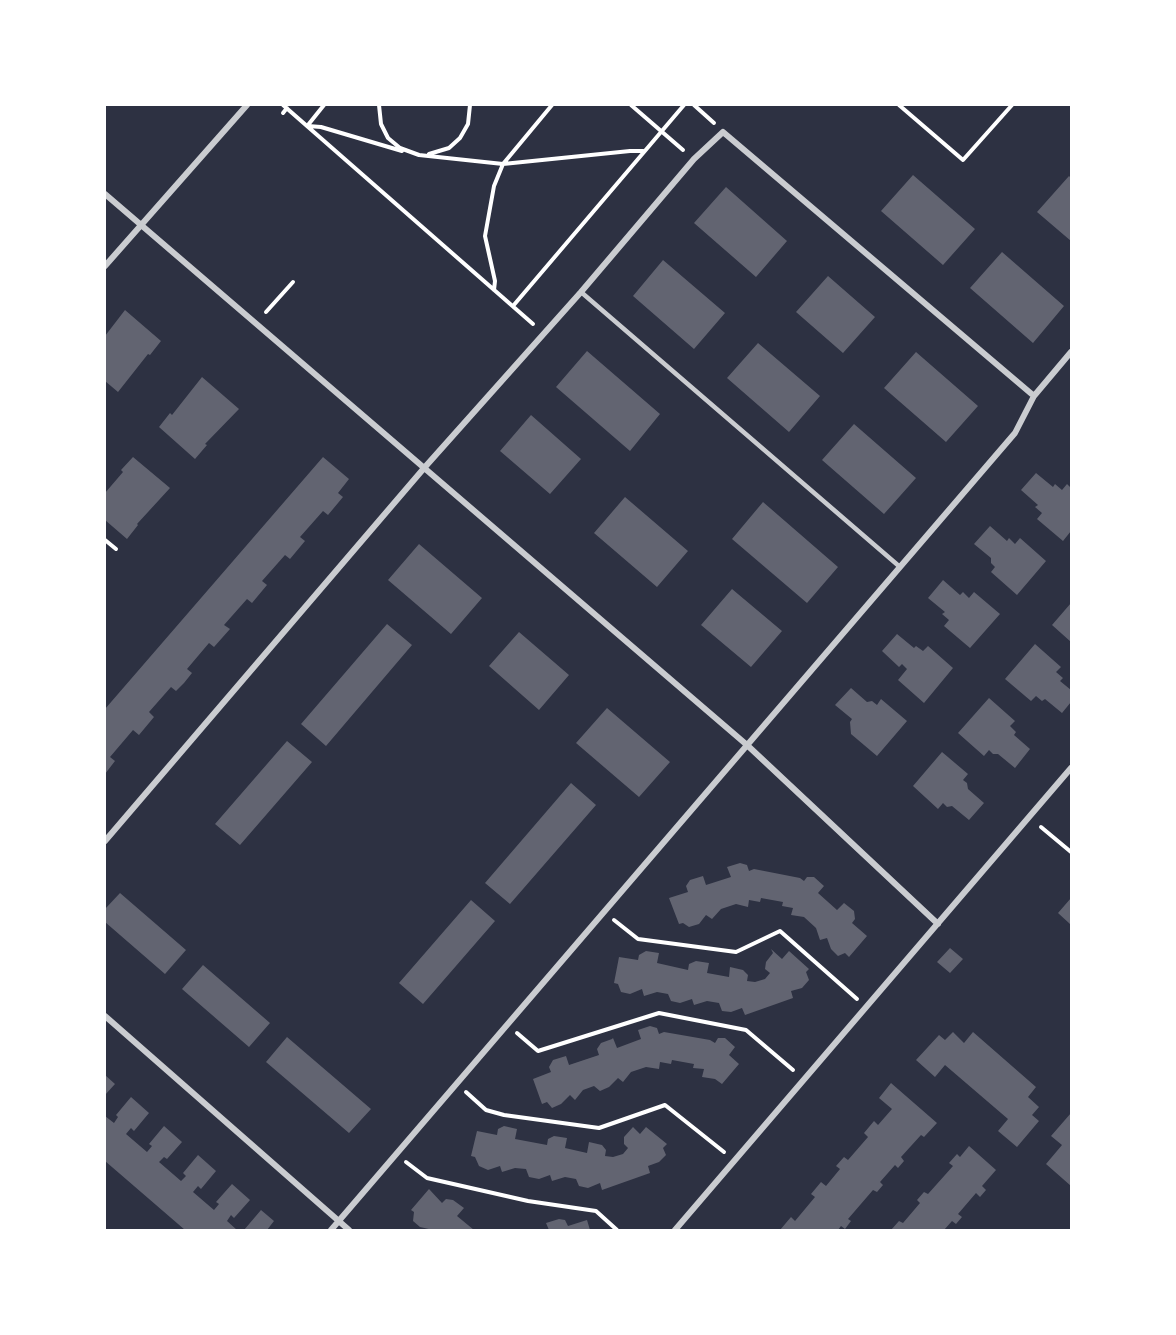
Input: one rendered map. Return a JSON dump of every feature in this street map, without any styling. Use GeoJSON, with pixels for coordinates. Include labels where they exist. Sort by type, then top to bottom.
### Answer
{"type":"FeatureCollection","features":[{"type":"Feature","properties":{"kind":"street"},"geometry":{"type":"LineString","coordinates":[[105,266],[247,105]]}},
{"type":"Feature","properties":{"kind":"street"},"geometry":{"type":"LineString","coordinates":[[105,841],[424,467],[581,292],[694,159],[723,132],[1034,396]]}},
{"type":"Feature","properties":{"kind":"street"},"geometry":{"type":"LineString","coordinates":[[105,194],[747,745],[939,924]]}},
{"type":"Feature","properties":{"kind":"street"},"geometry":{"type":"LineString","coordinates":[[331,1230],[1015,433],[1034,396],[1071,351]]}},
{"type":"Feature","properties":{"kind":"street"},"geometry":{"type":"LineString","coordinates":[[675,1230],[1071,768]]}},
{"type":"Feature","properties":{"kind":"street"},"geometry":{"type":"LineString","coordinates":[[105,1016],[349,1230]]}},
{"type":"Feature","properties":{"kind":"lane"},"geometry":{"type":"LineString","coordinates":[[581,292],[900,567]]}},
{"type":"Feature","properties":{"kind":"path"},"geometry":{"type":"LineString","coordinates":[[307,126],[324,105]]}},
{"type":"Feature","properties":{"kind":"path"},"geometry":{"type":"LineString","coordinates":[[379,105],[381,124],[388,138],[409,153]]}},
{"type":"Feature","properties":{"kind":"path"},"geometry":{"type":"LineString","coordinates":[[418,155],[434,154],[449,148],[460,138],[468,124],[470,105]]}},
{"type":"Feature","properties":{"kind":"path"},"geometry":{"type":"LineString","coordinates":[[494,290],[495,281],[485,236],[494,186],[503,164],[552,105]]}},
{"type":"Feature","properties":{"kind":"path"},"geometry":{"type":"LineString","coordinates":[[631,105],[694,159]]}},
{"type":"Feature","properties":{"kind":"path"},"geometry":{"type":"LineString","coordinates":[[513,306],[684,105]]}},
{"type":"Feature","properties":{"kind":"path"},"geometry":{"type":"LineString","coordinates":[[694,105],[723,132]]}},
{"type":"Feature","properties":{"kind":"path"},"geometry":{"type":"LineString","coordinates":[[899,105],[963,160],[1012,105]]}},
{"type":"Feature","properties":{"kind":"path"},"geometry":{"type":"LineString","coordinates":[[283,113],[285,107],[543,333]]}},
{"type":"Feature","properties":{"kind":"path"},"geometry":{"type":"LineString","coordinates":[[307,126],[418,155],[503,164],[630,151],[644,152]]}},
{"type":"Feature","properties":{"kind":"path"},"geometry":{"type":"LineString","coordinates":[[256,324],[293,282]]}},
{"type":"Feature","properties":{"kind":"path"},"geometry":{"type":"LineString","coordinates":[[105,540],[116,549]]}},
{"type":"Feature","properties":{"kind":"path"},"geometry":{"type":"LineString","coordinates":[[1029,816],[1071,852]]}},
{"type":"Feature","properties":{"kind":"path"},"geometry":{"type":"LineString","coordinates":[[604,912],[638,939],[736,952],[780,931],[865,1007]]}},
{"type":"Feature","properties":{"kind":"path"},"geometry":{"type":"LineString","coordinates":[[508,1024],[538,1051],[659,1013],[746,1030],[803,1080]]}},
{"type":"Feature","properties":{"kind":"path"},"geometry":{"type":"LineString","coordinates":[[457,1084],[486,1110],[504,1115],[599,1128],[665,1105],[734,1160]]}},
{"type":"Feature","properties":{"kind":"path"},"geometry":{"type":"LineString","coordinates":[[396,1154],[427,1178],[528,1201],[596,1211],[617,1230]]}},
{"type":"Feature","properties":{"kind":"building"},"geometry":{"type":"Polygon","coordinates":[[[913,175],[975,229],[943,265],[881,211],[913,175]]]}},
{"type":"Feature","properties":{"kind":"building"},"geometry":{"type":"Polygon","coordinates":[[[1069,176],[1071,178],[1071,241],[1037,212],[1069,176]]]}},
{"type":"Feature","properties":{"kind":"building"},"geometry":{"type":"Polygon","coordinates":[[[726,187],[787,241],[756,277],[694,223],[726,187]]]}},
{"type":"Feature","properties":{"kind":"building"},"geometry":{"type":"Polygon","coordinates":[[[1002,252],[1064,306],[1033,343],[970,288],[1002,252]]]}},
{"type":"Feature","properties":{"kind":"building"},"geometry":{"type":"Polygon","coordinates":[[[663,260],[725,313],[694,349],[633,296],[663,260]]]}},
{"type":"Feature","properties":{"kind":"building"},"geometry":{"type":"Polygon","coordinates":[[[828,276],[875,317],[843,353],[796,312],[828,276]]]}},
{"type":"Feature","properties":{"kind":"building"},"geometry":{"type":"Polygon","coordinates":[[[125,310],[161,341],[118,392],[105,381],[105,336],[125,310]]]}},
{"type":"Feature","properties":{"kind":"building"},"geometry":{"type":"Polygon","coordinates":[[[758,343],[820,396],[789,432],[727,378],[758,343]]]}},
{"type":"Feature","properties":{"kind":"building"},"geometry":{"type":"Polygon","coordinates":[[[587,351],[660,414],[630,451],[556,387],[587,351]]]}},
{"type":"Feature","properties":{"kind":"building"},"geometry":{"type":"Polygon","coordinates":[[[916,352],[978,406],[946,442],[884,388],[916,352]]]}},
{"type":"Feature","properties":{"kind":"building"},"geometry":{"type":"Polygon","coordinates":[[[202,377],[239,409],[205,444],[207,445],[195,459],[159,427],[170,413],[172,415],[202,377]]]}},
{"type":"Feature","properties":{"kind":"building"},"geometry":{"type":"Polygon","coordinates":[[[531,415],[581,459],[550,494],[500,451],[531,415]]]}},
{"type":"Feature","properties":{"kind":"building"},"geometry":{"type":"Polygon","coordinates":[[[854,424],[916,478],[884,514],[822,460],[854,424]]]}},
{"type":"Feature","properties":{"kind":"building"},"geometry":{"type":"Polygon","coordinates":[[[133,457],[170,488],[137,524],[127,539],[105,520],[105,493],[133,457]]]}},
{"type":"Feature","properties":{"kind":"building"},"geometry":{"type":"Polygon","coordinates":[[[323,457],[349,479],[338,493],[343,497],[328,515],[323,511],[300,537],[305,541],[290,559],[285,555],[262,581],[267,585],[252,603],[247,599],[224,625],[230,629],[214,647],[209,643],[187,669],[192,673],[184,683],[176,691],[171,687],[149,712],[154,717],[139,735],[133,730],[110,757],[115,761],[105,774],[105,709],[323,457]]]}},
{"type":"Feature","properties":{"kind":"building"},"geometry":{"type":"Polygon","coordinates":[[[1036,473],[1053,487],[1055,484],[1062,490],[1067,484],[1071,488],[1071,531],[1063,541],[1037,519],[1042,513],[1035,507],[1038,505],[1021,490],[1036,473]]]}},
{"type":"Feature","properties":{"kind":"building"},"geometry":{"type":"Polygon","coordinates":[[[625,497],[688,551],[657,587],[594,533],[625,497]]]}},
{"type":"Feature","properties":{"kind":"building"},"geometry":{"type":"Polygon","coordinates":[[[763,502],[838,567],[807,603],[732,539],[763,502]]]}},
{"type":"Feature","properties":{"kind":"building"},"geometry":{"type":"Polygon","coordinates":[[[990,526],[1007,541],[1009,538],[1015,544],[1020,538],[1046,561],[1017,595],[991,572],[995,567],[991,563],[991,558],[974,544],[990,526]]]}},
{"type":"Feature","properties":{"kind":"building"},"geometry":{"type":"Polygon","coordinates":[[[419,544],[482,598],[451,634],[388,580],[419,544]]]}},
{"type":"Feature","properties":{"kind":"building"},"geometry":{"type":"Polygon","coordinates":[[[943,580],[960,595],[963,592],[969,598],[974,592],[1000,614],[970,648],[944,626],[949,620],[942,614],[945,612],[928,598],[943,580]]]}},
{"type":"Feature","properties":{"kind":"building"},"geometry":{"type":"Polygon","coordinates":[[[732,589],[782,631],[751,667],[701,625],[732,589]]]}},
{"type":"Feature","properties":{"kind":"building"},"geometry":{"type":"Polygon","coordinates":[[[1071,603],[1071,642],[1052,625],[1071,603]]]}},
{"type":"Feature","properties":{"kind":"building"},"geometry":{"type":"Polygon","coordinates":[[[387,624],[412,645],[326,746],[301,724],[387,624]]]}},
{"type":"Feature","properties":{"kind":"building"},"geometry":{"type":"Polygon","coordinates":[[[519,632],[569,675],[539,710],[489,666],[519,632]]]}},
{"type":"Feature","properties":{"kind":"building"},"geometry":{"type":"Polygon","coordinates":[[[897,634],[914,648],[916,646],[923,651],[928,646],[953,668],[924,703],[898,680],[907,669],[902,664],[899,667],[882,651],[897,634]]]}},
{"type":"Feature","properties":{"kind":"building"},"geometry":{"type":"Polygon","coordinates":[[[1035,644],[1061,667],[1056,672],[1063,678],[1060,681],[1071,690],[1071,702],[1062,713],[1045,699],[1042,701],[1036,696],[1031,701],[1005,679],[1035,644]]]}},
{"type":"Feature","properties":{"kind":"building"},"geometry":{"type":"Polygon","coordinates":[[[851,688],[867,702],[872,701],[877,705],[881,699],[907,721],[877,756],[851,734],[852,719],[835,705],[851,688]]]}},
{"type":"Feature","properties":{"kind":"building"},"geometry":{"type":"Polygon","coordinates":[[[989,698],[1015,721],[1010,726],[1016,732],[1014,735],[1030,749],[1015,768],[998,754],[993,754],[989,750],[984,756],[958,733],[989,698]]]}},
{"type":"Feature","properties":{"kind":"building"},"geometry":{"type":"Polygon","coordinates":[[[607,708],[670,762],[639,797],[576,743],[607,708]]]}},
{"type":"Feature","properties":{"kind":"building"},"geometry":{"type":"Polygon","coordinates":[[[287,741],[312,762],[240,845],[215,824],[287,741]]]}},
{"type":"Feature","properties":{"kind":"building"},"geometry":{"type":"Polygon","coordinates":[[[942,752],[968,774],[963,780],[967,783],[968,789],[984,803],[969,820],[952,806],[947,807],[943,803],[938,809],[913,786],[942,752]]]}},
{"type":"Feature","properties":{"kind":"building"},"geometry":{"type":"Polygon","coordinates":[[[571,783],[596,805],[510,904],[485,883],[571,783]]]}},
{"type":"Feature","properties":{"kind":"building"},"geometry":{"type":"Polygon","coordinates":[[[740,863],[747,865],[749,871],[754,869],[800,878],[804,881],[807,877],[814,877],[824,886],[818,893],[837,910],[844,903],[854,911],[855,919],[852,923],[867,936],[849,957],[845,953],[838,956],[831,949],[827,938],[820,940],[816,928],[804,917],[791,915],[793,908],[782,906],[783,902],[761,898],[760,902],[749,900],[748,907],[736,904],[721,909],[712,919],[706,915],[699,924],[689,927],[683,923],[679,924],[669,898],[688,892],[686,886],[690,880],[703,876],[706,885],[731,877],[727,867],[740,863]]]}},
{"type":"Feature","properties":{"kind":"building"},"geometry":{"type":"Polygon","coordinates":[[[120,893],[186,950],[165,974],[105,922],[105,909],[120,893]]]}},
{"type":"Feature","properties":{"kind":"building"},"geometry":{"type":"Polygon","coordinates":[[[1071,898],[1071,922],[1070,924],[1058,913],[1071,898]]]}},
{"type":"Feature","properties":{"kind":"building"},"geometry":{"type":"Polygon","coordinates":[[[471,900],[495,921],[423,1004],[399,983],[471,900]]]}},
{"type":"Feature","properties":{"kind":"building"},"geometry":{"type":"Polygon","coordinates":[[[950,948],[963,959],[950,973],[937,962],[950,948]]]}},
{"type":"Feature","properties":{"kind":"building"},"geometry":{"type":"Polygon","coordinates":[[[771,949],[782,959],[789,951],[809,969],[806,972],[809,980],[802,988],[791,991],[793,998],[745,1015],[742,1008],[731,1012],[722,1011],[719,1003],[707,1001],[694,1005],[692,999],[680,1003],[671,1001],[668,994],[657,992],[644,996],[642,989],[630,994],[621,992],[618,984],[614,983],[619,957],[638,960],[639,955],[646,951],[659,953],[657,963],[688,970],[689,964],[696,961],[709,963],[707,973],[729,977],[730,967],[743,970],[748,975],[747,981],[755,982],[765,979],[770,973],[765,969],[766,962],[773,953],[771,949]]]}},
{"type":"Feature","properties":{"kind":"building"},"geometry":{"type":"Polygon","coordinates":[[[203,965],[270,1023],[249,1047],[182,989],[203,965]]]}},
{"type":"Feature","properties":{"kind":"building"},"geometry":{"type":"Polygon","coordinates":[[[650,1026],[657,1028],[659,1034],[664,1032],[710,1040],[715,1043],[718,1038],[725,1038],[735,1047],[729,1055],[739,1064],[722,1084],[715,1079],[702,1077],[704,1069],[693,1068],[694,1064],[672,1060],[671,1064],[660,1062],[659,1069],[646,1067],[631,1072],[623,1082],[618,1078],[609,1087],[600,1091],[594,1086],[583,1090],[575,1100],[570,1095],[561,1104],[552,1108],[547,1102],[542,1104],[533,1079],[551,1072],[549,1067],[553,1060],[566,1056],[569,1065],[599,1055],[597,1049],[601,1043],[613,1038],[617,1048],[641,1039],[638,1030],[650,1026]]]}},
{"type":"Feature","properties":{"kind":"building"},"geometry":{"type":"Polygon","coordinates":[[[953,1032],[964,1043],[973,1032],[1036,1087],[1028,1097],[1039,1107],[1032,1115],[1039,1121],[1017,1147],[998,1131],[1008,1119],[945,1065],[935,1077],[916,1060],[939,1035],[945,1040],[953,1032]]]}},
{"type":"Feature","properties":{"kind":"building"},"geometry":{"type":"Polygon","coordinates":[[[287,1037],[371,1109],[349,1133],[266,1062],[287,1037]]]}},
{"type":"Feature","properties":{"kind":"building"},"geometry":{"type":"Polygon","coordinates":[[[105,1075],[115,1084],[105,1095],[105,1075]]]}},
{"type":"Feature","properties":{"kind":"building"},"geometry":{"type":"Polygon","coordinates":[[[891,1083],[937,1123],[924,1137],[921,1135],[901,1157],[904,1161],[898,1168],[895,1165],[880,1182],[883,1185],[877,1192],[873,1190],[848,1219],[851,1221],[845,1229],[841,1226],[838,1230],[780,1230],[791,1217],[795,1221],[815,1197],[811,1194],[821,1182],[826,1186],[840,1169],[836,1166],[844,1157],[848,1160],[868,1137],[864,1133],[874,1121],[878,1125],[892,1109],[879,1098],[891,1083]]]}},
{"type":"Feature","properties":{"kind":"building"},"geometry":{"type":"Polygon","coordinates":[[[131,1097],[149,1113],[134,1131],[131,1128],[126,1134],[147,1152],[152,1146],[149,1144],[164,1126],[182,1142],[167,1159],[164,1157],[159,1162],[181,1181],[186,1176],[183,1173],[198,1155],[216,1171],[201,1189],[198,1186],[193,1192],[214,1210],[219,1204],[216,1202],[232,1184],[250,1200],[234,1218],[231,1215],[227,1221],[237,1230],[185,1230],[105,1161],[105,1116],[114,1123],[118,1117],[116,1115],[131,1097]]]}},
{"type":"Feature","properties":{"kind":"building"},"geometry":{"type":"Polygon","coordinates":[[[1071,1113],[1071,1186],[1046,1164],[1062,1145],[1051,1136],[1071,1113]]]}},
{"type":"Feature","properties":{"kind":"building"},"geometry":{"type":"Polygon","coordinates":[[[504,1126],[517,1129],[515,1139],[547,1145],[548,1139],[554,1136],[567,1138],[565,1148],[587,1153],[589,1142],[602,1145],[606,1150],[605,1156],[613,1157],[623,1154],[628,1148],[624,1144],[624,1137],[633,1127],[640,1134],[646,1127],[667,1144],[663,1148],[666,1155],[659,1162],[648,1166],[650,1173],[602,1190],[600,1183],[588,1188],[579,1186],[576,1179],[565,1177],[552,1181],[550,1175],[539,1179],[529,1177],[526,1169],[515,1168],[502,1172],[500,1166],[488,1170],[479,1166],[475,1157],[471,1156],[477,1131],[497,1135],[498,1129],[504,1126]]]}},
{"type":"Feature","properties":{"kind":"building"},"geometry":{"type":"Polygon","coordinates":[[[969,1146],[996,1170],[982,1186],[986,1190],[980,1197],[976,1193],[958,1214],[962,1217],[956,1224],[952,1221],[944,1230],[891,1230],[899,1221],[903,1223],[920,1203],[917,1200],[924,1192],[928,1194],[953,1166],[949,1163],[957,1154],[960,1157],[969,1146]]]}},
{"type":"Feature","properties":{"kind":"building"},"geometry":{"type":"Polygon","coordinates":[[[429,1189],[442,1203],[446,1199],[453,1200],[464,1208],[457,1216],[474,1230],[433,1230],[420,1227],[413,1221],[414,1212],[411,1210],[429,1189]]]}},
{"type":"Feature","properties":{"kind":"building"},"geometry":{"type":"Polygon","coordinates":[[[261,1210],[274,1221],[267,1230],[244,1230],[261,1210]]]}},
{"type":"Feature","properties":{"kind":"building"},"geometry":{"type":"Polygon","coordinates":[[[559,1219],[565,1220],[568,1226],[587,1220],[590,1230],[549,1230],[546,1223],[559,1219]]]}}]}
